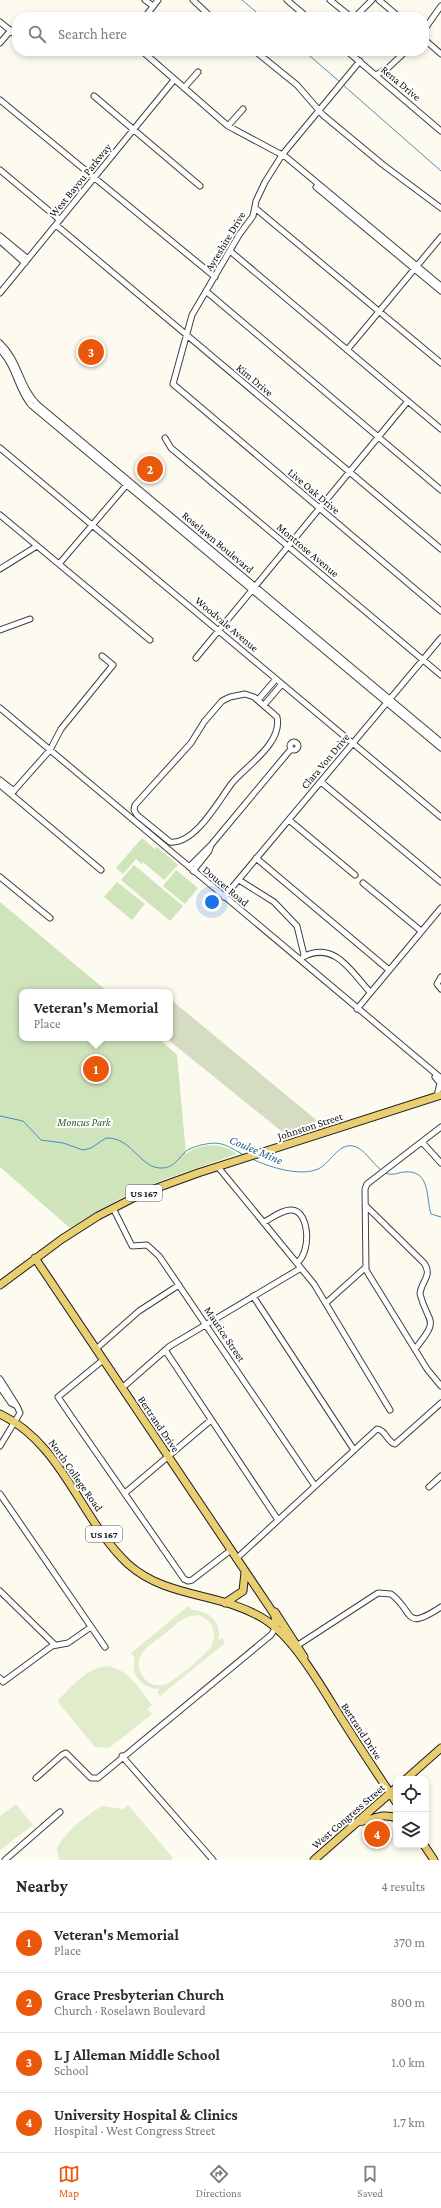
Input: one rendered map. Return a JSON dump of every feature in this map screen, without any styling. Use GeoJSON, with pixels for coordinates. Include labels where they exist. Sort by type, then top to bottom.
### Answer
{"type":"FeatureCollection","features":[{"type":"Feature","properties":{"kind":"main road","name":"Johnston Street"},"geometry":{"type":"LineString","coordinates":[[0,1285],[35,1258],[82,1226],[113,1208],[150,1191],[218,1166],[439,1095]]}},
{"type":"Feature","properties":{"kind":"main road","name":"Bertrand Drive"},"geometry":{"type":"LineString","coordinates":[[35,1258],[266,1602],[275,1616],[276,1627],[295,1647]]}},
{"type":"Feature","properties":{"kind":"main road","name":"North College Road"},"geometry":{"type":"LineString","coordinates":[[0,1414],[15,1422],[41,1444],[116,1551],[134,1569],[163,1586],[252,1612],[276,1627]]}},
{"type":"Feature","properties":{"kind":"main road"},"geometry":{"type":"LineString","coordinates":[[225,1603],[236,1598],[243,1591],[245,1572]]}},
{"type":"Feature","properties":{"kind":"main road","name":"Bertrand Drive"},"geometry":{"type":"LineString","coordinates":[[266,1602],[277,1614],[310,1672],[393,1791]]}},
{"type":"Feature","properties":{"kind":"main road"},"geometry":{"type":"LineString","coordinates":[[409,1776],[441,1748]]}},
{"type":"Feature","properties":{"kind":"main road","name":"West Congress Street"},"geometry":{"type":"LineString","coordinates":[[314,1860],[393,1791]]}},
{"type":"Feature","properties":{"kind":"main road"},"geometry":{"type":"LineString","coordinates":[[357,1822],[367,1821],[385,1814],[393,1817]]}},
{"type":"Feature","properties":{"kind":"main road"},"geometry":{"type":"LineString","coordinates":[[426,1848],[434,1860]]}},
{"type":"Feature","properties":{"kind":"street"},"geometry":{"type":"LineString","coordinates":[[145,0],[153,6]]}},
{"type":"Feature","properties":{"kind":"street"},"geometry":{"type":"LineString","coordinates":[[148,12],[158,0]]}},
{"type":"Feature","properties":{"kind":"street"},"geometry":{"type":"LineString","coordinates":[[193,0],[206,12]]}},
{"type":"Feature","properties":{"kind":"street"},"geometry":{"type":"LineString","coordinates":[[287,0],[301,12]]}},
{"type":"Feature","properties":{"kind":"street"},"geometry":{"type":"LineString","coordinates":[[330,0],[345,12]]}},
{"type":"Feature","properties":{"kind":"street"},"geometry":{"type":"LineString","coordinates":[[360,12],[372,0]]}},
{"type":"Feature","properties":{"kind":"street"},"geometry":{"type":"LineString","coordinates":[[379,0],[393,12]]}},
{"type":"Feature","properties":{"kind":"street"},"geometry":{"type":"LineString","coordinates":[[429,23],[441,6]]}},
{"type":"Feature","properties":{"kind":"street"},"geometry":{"type":"LineString","coordinates":[[0,22],[11,30],[0,42]]}},
{"type":"Feature","properties":{"kind":"street"},"geometry":{"type":"LineString","coordinates":[[429,43],[441,54]]}},
{"type":"Feature","properties":{"kind":"street"},"geometry":{"type":"LineString","coordinates":[[148,56],[228,126],[288,158],[441,291]]}},
{"type":"Feature","properties":{"kind":"street"},"geometry":{"type":"LineString","coordinates":[[262,56],[291,78],[319,110],[382,164],[441,208]]}},
{"type":"Feature","properties":{"kind":"street","name":"Rena Drive"},"geometry":{"type":"LineString","coordinates":[[354,56],[441,131]]}},
{"type":"Feature","properties":{"kind":"street"},"geometry":{"type":"LineString","coordinates":[[376,75],[388,68],[401,56]]}},
{"type":"Feature","properties":{"kind":"street","name":"Ayreshire Drive"},"geometry":{"type":"LineString","coordinates":[[174,386],[174,381],[192,315],[230,251],[253,216],[265,182],[282,155],[360,61]]}},
{"type":"Feature","properties":{"kind":"street"},"geometry":{"type":"LineString","coordinates":[[184,88],[198,72]]}},
{"type":"Feature","properties":{"kind":"street","name":"West Bayou Parkway"},"geometry":{"type":"LineString","coordinates":[[0,293],[174,80]]}},
{"type":"Feature","properties":{"kind":"street"},"geometry":{"type":"LineString","coordinates":[[94,96],[200,186]]}},
{"type":"Feature","properties":{"kind":"street"},"geometry":{"type":"LineString","coordinates":[[0,100],[215,277]]}},
{"type":"Feature","properties":{"kind":"street"},"geometry":{"type":"LineString","coordinates":[[228,126],[243,109]]}},
{"type":"Feature","properties":{"kind":"street"},"geometry":{"type":"LineString","coordinates":[[0,170],[60,220]]}},
{"type":"Feature","properties":{"kind":"street"},"geometry":{"type":"LineString","coordinates":[[255,208],[441,363]]}},
{"type":"Feature","properties":{"kind":"street","name":"Kim Drive"},"geometry":{"type":"LineString","coordinates":[[56,225],[441,550]]}},
{"type":"Feature","properties":{"kind":"street"},"geometry":{"type":"LineString","coordinates":[[0,236],[27,261]]}},
{"type":"Feature","properties":{"kind":"street"},"geometry":{"type":"LineString","coordinates":[[347,350],[441,237]]}},
{"type":"Feature","properties":{"kind":"street"},"geometry":{"type":"LineString","coordinates":[[0,241],[27,261]]}},
{"type":"Feature","properties":{"kind":"street"},"geometry":{"type":"LineString","coordinates":[[230,251],[441,429]]}},
{"type":"Feature","properties":{"kind":"street"},"geometry":{"type":"LineString","coordinates":[[416,268],[441,286]]}},
{"type":"Feature","properties":{"kind":"street"},"geometry":{"type":"LineString","coordinates":[[207,292],[441,490]]}},
{"type":"Feature","properties":{"kind":"street","name":"Roselawn Boulevard"},"geometry":{"type":"LineString","coordinates":[[0,344],[3,351],[13,358],[19,378],[37,407],[388,701],[441,742]]}},
{"type":"Feature","properties":{"kind":"street","name":"Live Oak Drive"},"geometry":{"type":"LineString","coordinates":[[174,386],[441,611]]}},
{"type":"Feature","properties":{"kind":"street"},"geometry":{"type":"LineString","coordinates":[[196,658],[408,401]]}},
{"type":"Feature","properties":{"kind":"street","name":"Montrose Avenue"},"geometry":{"type":"LineString","coordinates":[[165,438],[171,448],[441,675]]}},
{"type":"Feature","properties":{"kind":"street","name":"Woodvale Avenue"},"geometry":{"type":"LineString","coordinates":[[0,448],[441,817]]}},
{"type":"Feature","properties":{"kind":"street"},"geometry":{"type":"LineString","coordinates":[[59,564],[128,483]]}},
{"type":"Feature","properties":{"kind":"street"},"geometry":{"type":"LineString","coordinates":[[0,515],[150,640]]}},
{"type":"Feature","properties":{"kind":"street"},"geometry":{"type":"LineString","coordinates":[[0,569],[37,546]]}},
{"type":"Feature","properties":{"kind":"street"},"geometry":{"type":"LineString","coordinates":[[0,630],[30,619]]}},
{"type":"Feature","properties":{"kind":"street","name":"Clara Von Drive"},"geometry":{"type":"LineString","coordinates":[[224,897],[441,638]]}},
{"type":"Feature","properties":{"kind":"street"},"geometry":{"type":"LineString","coordinates":[[12,792],[50,750],[61,729],[113,665],[102,656]]}},
{"type":"Feature","properties":{"kind":"street"},"geometry":{"type":"LineString","coordinates":[[258,700],[276,679]]}},
{"type":"Feature","properties":{"kind":"street"},"geometry":{"type":"LineString","coordinates":[[264,705],[282,684]]}},
{"type":"Feature","properties":{"kind":"street"},"geometry":{"type":"LineString","coordinates":[[166,848],[171,842],[190,835],[198,829],[216,808],[232,782],[251,766],[269,745],[277,718],[252,695],[245,694],[222,701],[204,722],[191,743],[135,805],[134,810],[137,815],[171,842]]}},
{"type":"Feature","properties":{"kind":"street","name":"Doucet Road"},"geometry":{"type":"LineString","coordinates":[[0,708],[356,1009],[441,1078]]}},
{"type":"Feature","properties":{"kind":"street","name":"Roselawn Boulevard"},"geometry":{"type":"LineString","coordinates":[[421,728],[441,748]]}},
{"type":"Feature","properties":{"kind":"street"},"geometry":{"type":"LineString","coordinates":[[191,869],[291,749]]}},
{"type":"Feature","properties":{"kind":"street"},"geometry":{"type":"LineString","coordinates":[[0,780],[101,870]]}},
{"type":"Feature","properties":{"kind":"street"},"geometry":{"type":"LineString","coordinates":[[321,782],[441,882]]}},
{"type":"Feature","properties":{"kind":"street"},"geometry":{"type":"LineString","coordinates":[[0,785],[12,792]]}},
{"type":"Feature","properties":{"kind":"street"},"geometry":{"type":"LineString","coordinates":[[288,820],[354,875]]}},
{"type":"Feature","properties":{"kind":"street"},"geometry":{"type":"LineString","coordinates":[[256,858],[389,970]]}},
{"type":"Feature","properties":{"kind":"street"},"geometry":{"type":"LineString","coordinates":[[0,877],[50,918]]}},
{"type":"Feature","properties":{"kind":"street"},"geometry":{"type":"LineString","coordinates":[[239,880],[274,902],[297,926],[304,955]]}},
{"type":"Feature","properties":{"kind":"street"},"geometry":{"type":"LineString","coordinates":[[363,882],[421,931]]}},
{"type":"Feature","properties":{"kind":"street"},"geometry":{"type":"LineString","coordinates":[[356,1009],[441,908]]}},
{"type":"Feature","properties":{"kind":"street"},"geometry":{"type":"LineString","coordinates":[[299,960],[304,955],[321,952],[340,958],[370,992]]}},
{"type":"Feature","properties":{"kind":"street"},"geometry":{"type":"LineString","coordinates":[[441,977],[437,984],[441,989]]}},
{"type":"Feature","properties":{"kind":"street"},"geometry":{"type":"LineString","coordinates":[[376,1025],[383,1033],[440,1081],[441,1087],[439,1095]]}},
{"type":"Feature","properties":{"kind":"street"},"geometry":{"type":"LineString","coordinates":[[441,1127],[365,1186],[366,1267],[415,1349],[441,1386]]}},
{"type":"Feature","properties":{"kind":"street"},"geometry":{"type":"LineString","coordinates":[[422,1142],[441,1163]]}},
{"type":"Feature","properties":{"kind":"street"},"geometry":{"type":"LineString","coordinates":[[218,1166],[301,1268],[326,1303],[390,1410]]}},
{"type":"Feature","properties":{"kind":"street"},"geometry":{"type":"LineString","coordinates":[[366,1206],[428,1269],[420,1296],[435,1319],[437,1325],[433,1334],[415,1349]]}},
{"type":"Feature","properties":{"kind":"street","name":"Maurice Street"},"geometry":{"type":"LineString","coordinates":[[113,1208],[132,1246],[144,1245],[153,1249],[206,1324],[314,1486]]}},
{"type":"Feature","properties":{"kind":"street"},"geometry":{"type":"LineString","coordinates":[[264,1222],[288,1210],[296,1211],[300,1214],[305,1226],[308,1244],[304,1256],[297,1263]]}},
{"type":"Feature","properties":{"kind":"street"},"geometry":{"type":"LineString","coordinates":[[326,1303],[366,1267]]}},
{"type":"Feature","properties":{"kind":"street"},"geometry":{"type":"LineString","coordinates":[[122,1388],[165,1350],[301,1268]]}},
{"type":"Feature","properties":{"kind":"street"},"geometry":{"type":"LineString","coordinates":[[96,1348],[139,1311],[179,1285]]}},
{"type":"Feature","properties":{"kind":"street"},"geometry":{"type":"LineString","coordinates":[[253,1296],[354,1450]]}},
{"type":"Feature","properties":{"kind":"street"},"geometry":{"type":"LineString","coordinates":[[165,1350],[278,1520]]}},
{"type":"Feature","properties":{"kind":"street"},"geometry":{"type":"LineString","coordinates":[[103,1360],[58,1397],[184,1579],[188,1581],[231,1550]]}},
{"type":"Feature","properties":{"kind":"street"},"geometry":{"type":"LineString","coordinates":[[0,1379],[20,1413],[0,1446]]}},
{"type":"Feature","properties":{"kind":"street"},"geometry":{"type":"LineString","coordinates":[[0,1387],[11,1403],[17,1406]]}},
{"type":"Feature","properties":{"kind":"street"},"geometry":{"type":"LineString","coordinates":[[236,1559],[378,1428],[391,1442],[394,1444],[397,1443],[441,1403]]}},
{"type":"Feature","properties":{"kind":"street"},"geometry":{"type":"LineString","coordinates":[[125,1493],[211,1420]]}},
{"type":"Feature","properties":{"kind":"street"},"geometry":{"type":"LineString","coordinates":[[429,1486],[441,1476]]}},
{"type":"Feature","properties":{"kind":"street"},"geometry":{"type":"LineString","coordinates":[[0,1494],[105,1647]]}},
{"type":"Feature","properties":{"kind":"street"},"geometry":{"type":"LineString","coordinates":[[0,1591],[54,1645]]}},
{"type":"Feature","properties":{"kind":"street"},"geometry":{"type":"LineString","coordinates":[[295,1647],[380,1592],[391,1594],[406,1614],[414,1618],[424,1617],[441,1607]]}},
{"type":"Feature","properties":{"kind":"street"},"geometry":{"type":"LineString","coordinates":[[1,1680],[54,1645],[68,1643],[91,1627]]}},
{"type":"Feature","properties":{"kind":"street"},"geometry":{"type":"LineString","coordinates":[[36,1778],[64,1754],[70,1754],[89,1776],[94,1779],[99,1777],[122,1756],[271,1635],[276,1627]]}},
{"type":"Feature","properties":{"kind":"street"},"geometry":{"type":"LineString","coordinates":[[122,1756],[213,1860]]}},
{"type":"Feature","properties":{"kind":"street"},"geometry":{"type":"LineString","coordinates":[[7,1859],[60,1812]]}},
{"type":"Feature","properties":{"kind":"green space"},"geometry":{"type":"Polygon","coordinates":[[[142,838],[155,849],[157,847],[178,865],[164,880],[143,862],[142,864],[136,859],[123,874],[116,868],[142,838]]]}},
{"type":"Feature","properties":{"kind":"green space"},"geometry":{"type":"Polygon","coordinates":[[[134,865],[183,906],[170,921],[121,880],[134,865]]]}},
{"type":"Feature","properties":{"kind":"green space"},"geometry":{"type":"Polygon","coordinates":[[[176,870],[198,888],[185,904],[163,886],[176,870]]]}},
{"type":"Feature","properties":{"kind":"green space"},"geometry":{"type":"Polygon","coordinates":[[[117,882],[145,904],[132,920],[104,897],[117,882]]]}},
{"type":"Feature","properties":{"kind":"green space","name":"Moncus Park"},"geometry":{"type":"Polygon","coordinates":[[[0,902],[104,989],[19,989],[19,1041],[161,1041],[177,1055],[186,1154],[198,1147],[212,1145],[231,1150],[237,1154],[157,1182],[121,1198],[70,1228],[0,1167],[0,902]]]}},
{"type":"Feature","properties":{"kind":"green space"},"geometry":{"type":"Polygon","coordinates":[[[173,1001],[326,1128],[291,1139],[170,1041],[173,1041],[173,1001]]]}},
{"type":"Feature","properties":{"kind":"green space"},"geometry":{"type":"Polygon","coordinates":[[[188,1606],[192,1610],[204,1612],[213,1619],[218,1629],[218,1641],[222,1638],[225,1643],[160,1696],[157,1692],[160,1689],[148,1687],[139,1680],[134,1670],[135,1658],[131,1653],[188,1606]],[[197,1615],[184,1619],[152,1643],[143,1652],[139,1661],[139,1666],[140,1672],[147,1681],[157,1685],[168,1683],[188,1669],[211,1647],[214,1637],[213,1628],[207,1620],[197,1615]]]}},
{"type":"Feature","properties":{"kind":"green space"},"geometry":{"type":"Polygon","coordinates":[[[108,1666],[122,1671],[138,1686],[152,1705],[147,1709],[152,1714],[109,1748],[95,1747],[57,1701],[86,1674],[100,1667],[108,1666]]]}},
{"type":"Feature","properties":{"kind":"green space"},"geometry":{"type":"Polygon","coordinates":[[[16,1804],[33,1825],[0,1850],[0,1816],[16,1804]]]}},
{"type":"Feature","properties":{"kind":"green space"},"geometry":{"type":"Polygon","coordinates":[[[128,1805],[173,1858],[171,1860],[59,1860],[57,1848],[66,1835],[82,1819],[102,1806],[123,1809],[128,1805]]]}},
{"type":"Feature","properties":{"kind":"waterway"},"geometry":{"type":"LineString","coordinates":[[242,0],[256,12]]}},
{"type":"Feature","properties":{"kind":"waterway"},"geometry":{"type":"LineString","coordinates":[[310,56],[340,82]]}},
{"type":"Feature","properties":{"kind":"waterway"},"geometry":{"type":"LineString","coordinates":[[342,84],[441,171]]}},
{"type":"Feature","properties":{"kind":"waterway","name":"Coulee Mine"},"geometry":{"type":"LineString","coordinates":[[0,1116],[23,1121],[41,1140],[63,1143],[83,1150],[91,1148],[106,1138],[115,1139],[130,1148],[148,1164],[155,1167],[166,1168],[175,1163],[188,1150],[201,1145],[214,1143],[224,1145],[244,1155]]}},
{"type":"Feature","properties":{"kind":"waterway","name":"Coulee Mine"},"geometry":{"type":"LineString","coordinates":[[252,1159],[285,1170],[302,1172],[311,1171],[318,1169],[343,1148],[353,1146],[361,1150],[381,1170]]}},
{"type":"Feature","properties":{"kind":"waterway","name":"Coulee Mine"},"geometry":{"type":"LineString","coordinates":[[385,1173],[392,1174],[413,1172],[419,1175],[426,1186],[431,1214],[441,1217]]}},
{"type":"Feature","properties":{"kind":"place","name":"L J Alleman Middle School"},"geometry":{"type":"Point","coordinates":[91,352]}},
{"type":"Feature","properties":{"kind":"place","name":"Grace Presbyterian Church"},"geometry":{"type":"Point","coordinates":[150,469]}},
{"type":"Feature","properties":{"kind":"place","name":"Veteran's Memorial"},"geometry":{"type":"Point","coordinates":[96,1069]}},
{"type":"Feature","properties":{"kind":"place","name":"University Hospital & Clinics"},"geometry":{"type":"Point","coordinates":[377,1834]}}]}
